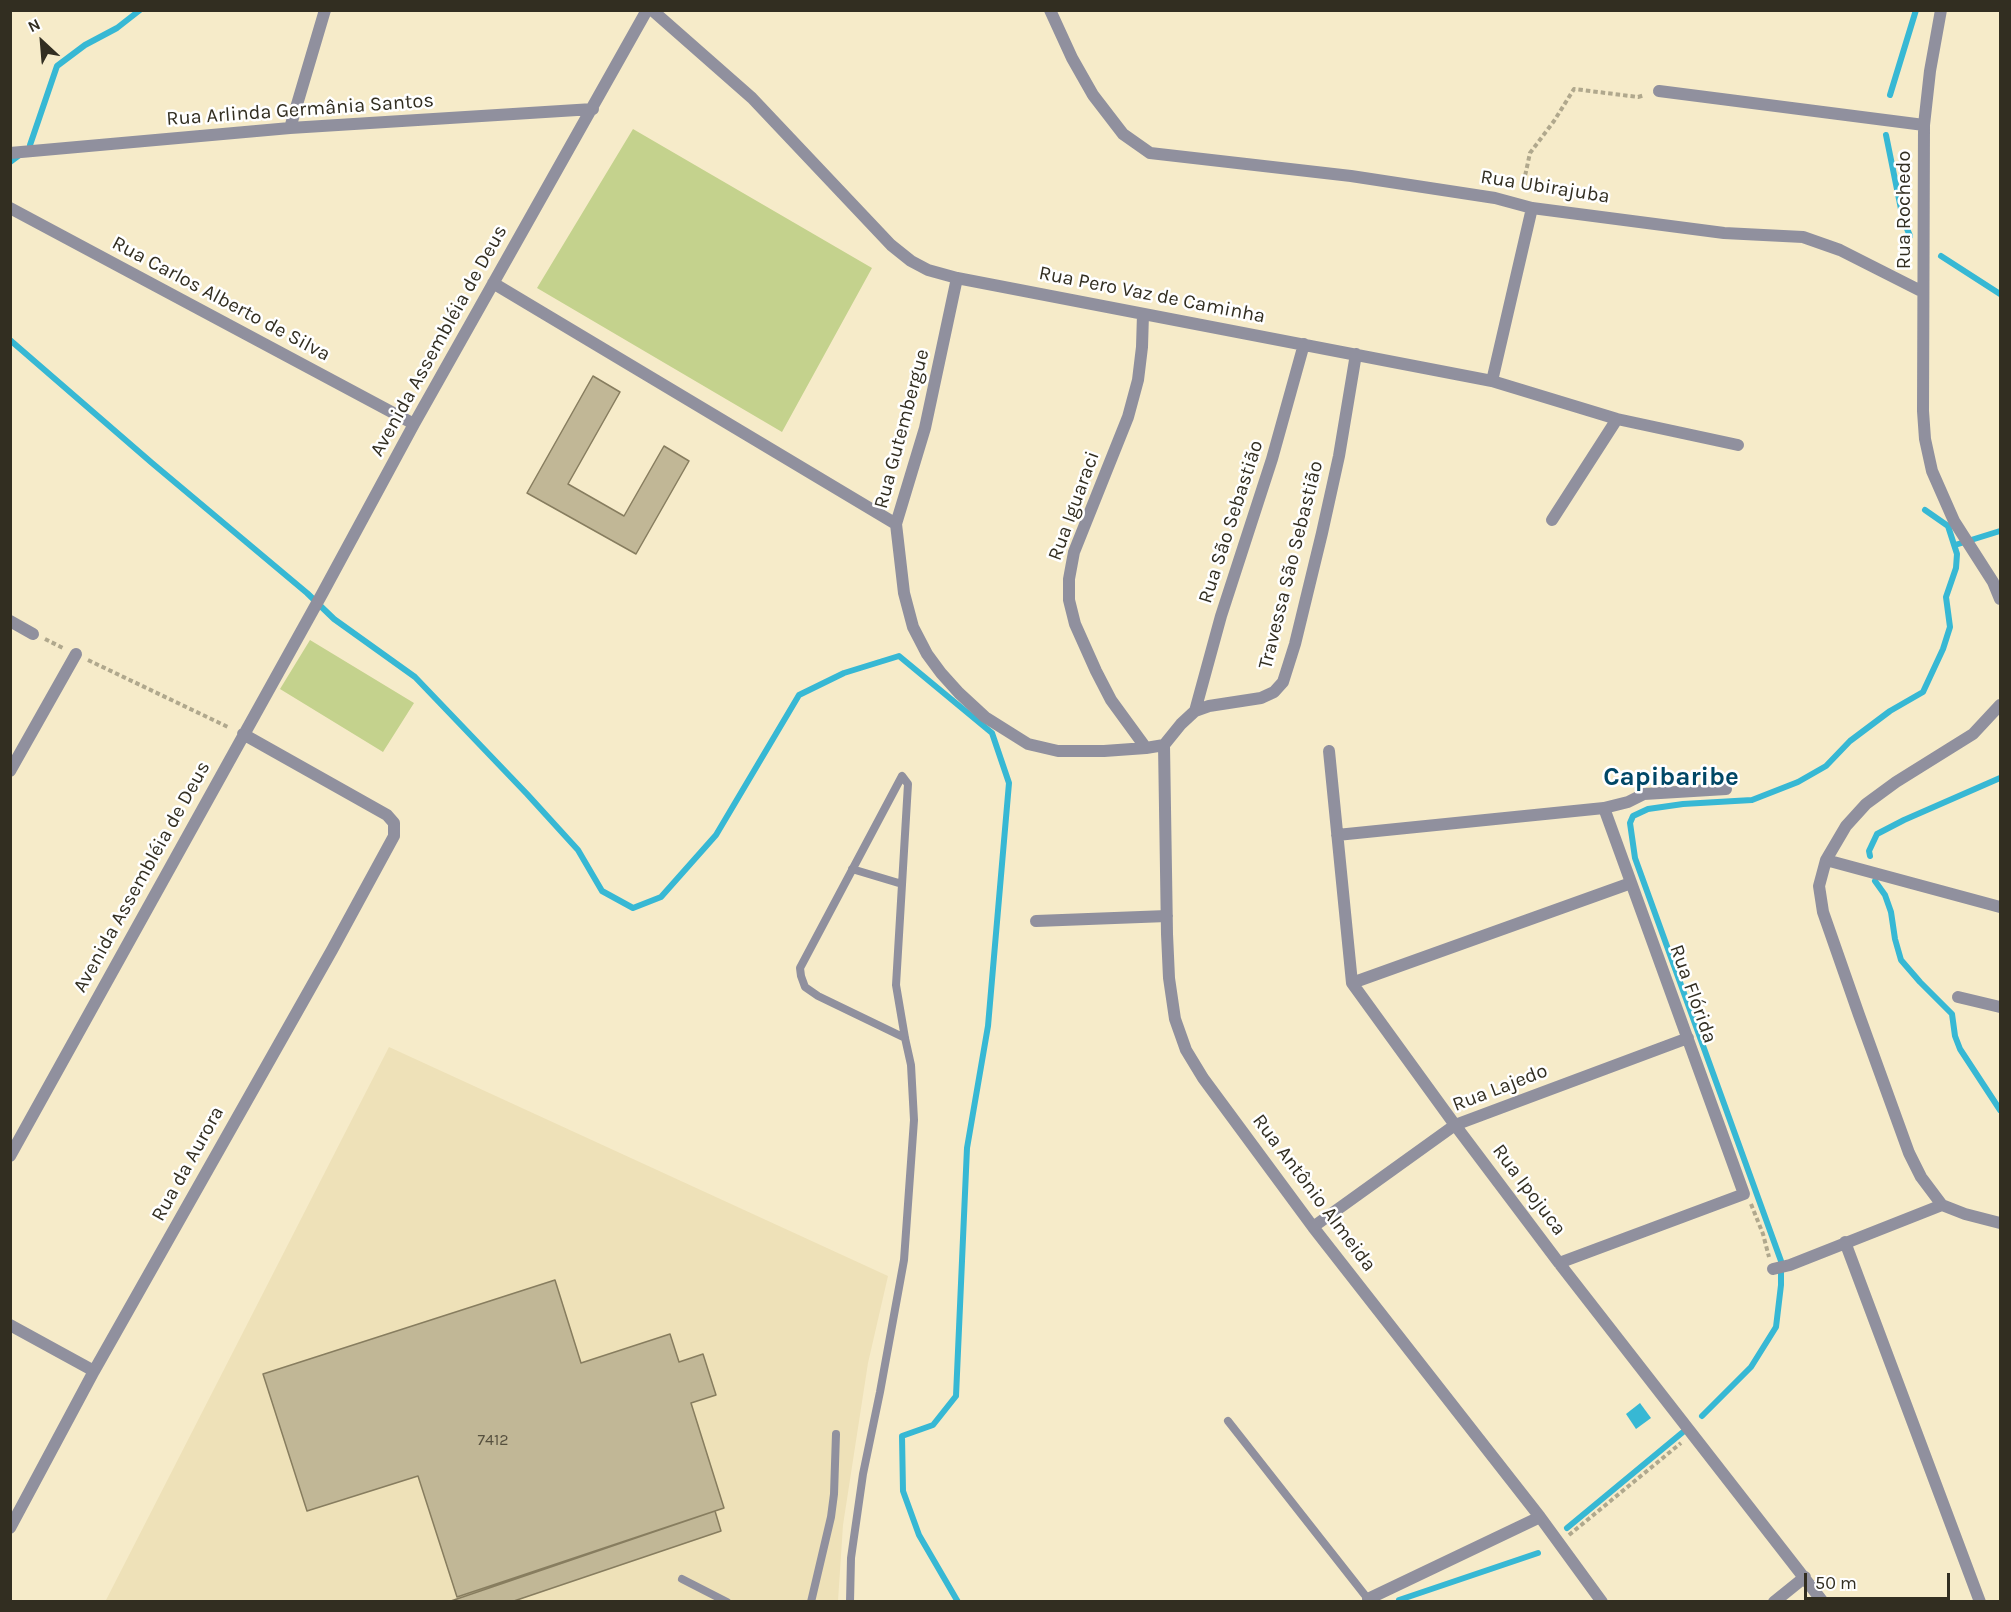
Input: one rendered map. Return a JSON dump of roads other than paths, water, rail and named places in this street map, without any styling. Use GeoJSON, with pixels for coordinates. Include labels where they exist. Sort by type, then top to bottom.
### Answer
{"type":"FeatureCollection","features":[{"type":"Feature","properties":{"kind":"street"},"geometry":{"type":"LineString","coordinates":[[290,128],[325,10]]}},
{"type":"Feature","properties":{"kind":"street","name":"Avenida Assembléia de Deus"},"geometry":{"type":"LineString","coordinates":[[10,1156],[492,283],[649,10]]}},
{"type":"Feature","properties":{"kind":"street","name":"Rua Pero Vaz de Caminha"},"geometry":{"type":"LineString","coordinates":[[649,10],[752,98],[891,245],[905,257],[928,270],[957,278],[1492,381],[1617,419],[1738,445]]}},
{"type":"Feature","properties":{"kind":"street","name":"Rua Ubirajuba"},"geometry":{"type":"LineString","coordinates":[[1050,10],[1072,58],[1093,95],[1123,134],[1150,153],[1351,176],[1496,198],[1518,206],[1532,208],[1724,232],[1803,237],[1840,250],[1923,292]]}},
{"type":"Feature","properties":{"kind":"street","name":"Rua Rochedo"},"geometry":{"type":"LineString","coordinates":[[1941,10],[1930,71],[1924,125],[1923,411],[1925,439],[1932,471],[1960,530],[1974,553],[1997,582],[2001,599]]}},
{"type":"Feature","properties":{"kind":"street"},"geometry":{"type":"LineString","coordinates":[[1659,91],[1924,125]]}},
{"type":"Feature","properties":{"kind":"street","name":"Rua Arlinda Germânia Santos"},"geometry":{"type":"LineString","coordinates":[[10,153],[290,128],[593,109]]}},
{"type":"Feature","properties":{"kind":"street","name":"Rua Carlos Alberto de Silva"},"geometry":{"type":"LineString","coordinates":[[10,208],[414,424]]}},
{"type":"Feature","properties":{"kind":"street"},"geometry":{"type":"LineString","coordinates":[[1492,381],[1532,208]]}},
{"type":"Feature","properties":{"kind":"street","name":"Rua Gutembergue"},"geometry":{"type":"LineString","coordinates":[[957,278],[926,428],[896,524],[904,593],[919,640],[941,674],[985,717],[1028,744],[1042,748],[1077,751],[1146,748]]}},
{"type":"Feature","properties":{"kind":"street"},"geometry":{"type":"LineString","coordinates":[[492,283],[896,524]]}},
{"type":"Feature","properties":{"kind":"street","name":"Rua Iguaraci"},"geometry":{"type":"LineString","coordinates":[[1143,314],[1138,380],[1128,417],[1074,552],[1069,579],[1069,600],[1075,624],[1111,700],[1146,748]]}},
{"type":"Feature","properties":{"kind":"street","name":"Rua São Sebastião"},"geometry":{"type":"LineString","coordinates":[[1195,711],[1221,616],[1272,459],[1304,344]]}},
{"type":"Feature","properties":{"kind":"street","name":"Travessa São Sebastião"},"geometry":{"type":"LineString","coordinates":[[1195,711],[1209,706],[1261,698],[1274,692],[1283,682],[1295,644],[1322,533],[1339,456],[1356,354]]}},
{"type":"Feature","properties":{"kind":"street"},"geometry":{"type":"LineString","coordinates":[[1552,520],[1617,419]]}},
{"type":"Feature","properties":{"kind":"street"},"geometry":{"type":"LineString","coordinates":[[10,621],[33,634]]}},
{"type":"Feature","properties":{"kind":"street"},"geometry":{"type":"LineString","coordinates":[[10,771],[76,654]]}},
{"type":"Feature","properties":{"kind":"street"},"geometry":{"type":"LineString","coordinates":[[2001,705],[1973,734],[1896,782],[1866,804],[1846,826],[1826,860],[1819,886],[1823,912],[1859,1015],[1909,1153],[1921,1177],[1942,1205],[1965,1214],[2001,1223]]}},
{"type":"Feature","properties":{"kind":"street"},"geometry":{"type":"LineString","coordinates":[[1146,748],[1164,745],[1195,711]]}},
{"type":"Feature","properties":{"kind":"street","name":"Rua da Aurora"},"geometry":{"type":"LineString","coordinates":[[10,1528],[94,1371],[390,845],[394,831],[392,820],[379,809],[243,734]]}},
{"type":"Feature","properties":{"kind":"street","name":"Rua Antônio Almeida"},"geometry":{"type":"LineString","coordinates":[[1164,745],[1169,978],[1175,1020],[1186,1050],[1203,1078],[1313,1227],[1540,1517],[1602,1602]]}},
{"type":"Feature","properties":{"kind":"street"},"geometry":{"type":"LineString","coordinates":[[1329,751],[1352,983],[1632,883]]}},
{"type":"Feature","properties":{"kind":"street"},"geometry":{"type":"LineString","coordinates":[[1337,834],[1604,808],[1628,802],[1644,794],[1726,789]]}},
{"type":"Feature","properties":{"kind":"street","name":"Rua Flórida"},"geometry":{"type":"LineString","coordinates":[[1559,1263],[1744,1194],[1604,808]]}},
{"type":"Feature","properties":{"kind":"street"},"geometry":{"type":"LineString","coordinates":[[1826,860],[2001,907]]}},
{"type":"Feature","properties":{"kind":"street"},"geometry":{"type":"LineString","coordinates":[[1036,921],[1167,916]]}},
{"type":"Feature","properties":{"kind":"street","name":"Rua Ipojuca"},"geometry":{"type":"LineString","coordinates":[[1352,983],[1559,1263],[1823,1602]]}},
{"type":"Feature","properties":{"kind":"street"},"geometry":{"type":"LineString","coordinates":[[1958,997],[2001,1006]]}},
{"type":"Feature","properties":{"kind":"street","name":"Rua Lajedo"},"geometry":{"type":"LineString","coordinates":[[1313,1227],[1455,1125],[1688,1038]]}},
{"type":"Feature","properties":{"kind":"street"},"geometry":{"type":"LineString","coordinates":[[1773,1269],[1790,1265],[1942,1205]]}},
{"type":"Feature","properties":{"kind":"street"},"geometry":{"type":"LineString","coordinates":[[1845,1242],[1980,1602]]}},
{"type":"Feature","properties":{"kind":"street"},"geometry":{"type":"LineString","coordinates":[[10,1325],[94,1371]]}},
{"type":"Feature","properties":{"kind":"street"},"geometry":{"type":"LineString","coordinates":[[1369,1600],[1540,1517]]}},
{"type":"Feature","properties":{"kind":"street"},"geometry":{"type":"LineString","coordinates":[[1774,1602],[1805,1577]]}},
{"type":"Feature","properties":{"kind":"lane"},"geometry":{"type":"LineString","coordinates":[[850,1602],[851,1558],[863,1474],[904,1260],[914,1120],[911,1065],[896,985],[909,784],[902,776],[800,968],[806,987],[818,996],[905,1038]]}},
{"type":"Feature","properties":{"kind":"lane"},"geometry":{"type":"LineString","coordinates":[[852,869],[903,884]]}},
{"type":"Feature","properties":{"kind":"lane"},"geometry":{"type":"LineString","coordinates":[[1228,1421],[1369,1600]]}},
{"type":"Feature","properties":{"kind":"lane"},"geometry":{"type":"LineString","coordinates":[[812,1602],[831,1517],[836,1434]]}},
{"type":"Feature","properties":{"kind":"lane"},"geometry":{"type":"LineString","coordinates":[[682,1579],[726,1602]]}},
{"type":"Feature","properties":{"kind":"water"},"geometry":{"type":"Polygon","coordinates":[[[1640,1403],[1651,1418],[1636,1429],[1626,1414],[1640,1403]]]}},
{"type":"Feature","properties":{"kind":"waterway"},"geometry":{"type":"LineString","coordinates":[[30,145],[57,66],[85,45],[117,28],[140,10]]}},
{"type":"Feature","properties":{"kind":"waterway"},"geometry":{"type":"LineString","coordinates":[[1890,95],[1916,10]]}},
{"type":"Feature","properties":{"kind":"waterway"},"geometry":{"type":"LineString","coordinates":[[1886,135],[1903,219],[1910,236]]}},
{"type":"Feature","properties":{"kind":"waterway"},"geometry":{"type":"LineString","coordinates":[[10,162],[18,156]]}},
{"type":"Feature","properties":{"kind":"waterway"},"geometry":{"type":"LineString","coordinates":[[1941,256],[2000,294]]}},
{"type":"Feature","properties":{"kind":"waterway"},"geometry":{"type":"LineString","coordinates":[[10,340],[307,593],[334,619],[415,677],[578,850],[602,891],[633,908],[661,897],[716,835],[799,695],[844,673],[899,656],[992,733],[1009,783],[988,1026],[967,1148],[956,1396],[933,1425],[902,1436],[903,1491],[919,1535],[958,1602]]}},
{"type":"Feature","properties":{"kind":"waterway"},"geometry":{"type":"LineString","coordinates":[[1702,1416],[1751,1367],[1776,1327],[1781,1285],[1781,1261],[1635,858],[1630,823],[1633,816],[1648,809],[1683,804],[1752,800],[1798,782],[1826,766],[1850,741],[1890,711],[1923,692],[1943,649],[1950,627],[1946,597],[1956,568],[1957,554],[1948,526],[1925,510]]}},
{"type":"Feature","properties":{"kind":"waterway"},"geometry":{"type":"LineString","coordinates":[[1955,545],[2000,531]]}},
{"type":"Feature","properties":{"kind":"waterway"},"geometry":{"type":"LineString","coordinates":[[1870,856],[1869,851],[1877,834],[2000,778]]}},
{"type":"Feature","properties":{"kind":"waterway"},"geometry":{"type":"LineString","coordinates":[[1875,881],[1885,895],[1891,912],[1901,960],[1952,1014],[1955,1036],[1960,1049],[2000,1110]]}},
{"type":"Feature","properties":{"kind":"waterway"},"geometry":{"type":"LineString","coordinates":[[1567,1528],[1683,1432]]}},
{"type":"Feature","properties":{"kind":"waterway"},"geometry":{"type":"LineString","coordinates":[[1399,1600],[1538,1553]]}},
{"type":"Feature","properties":{"kind":"district","name":"Capibaribe"},"geometry":{"type":"Point","coordinates":[1671,778]}}]}
